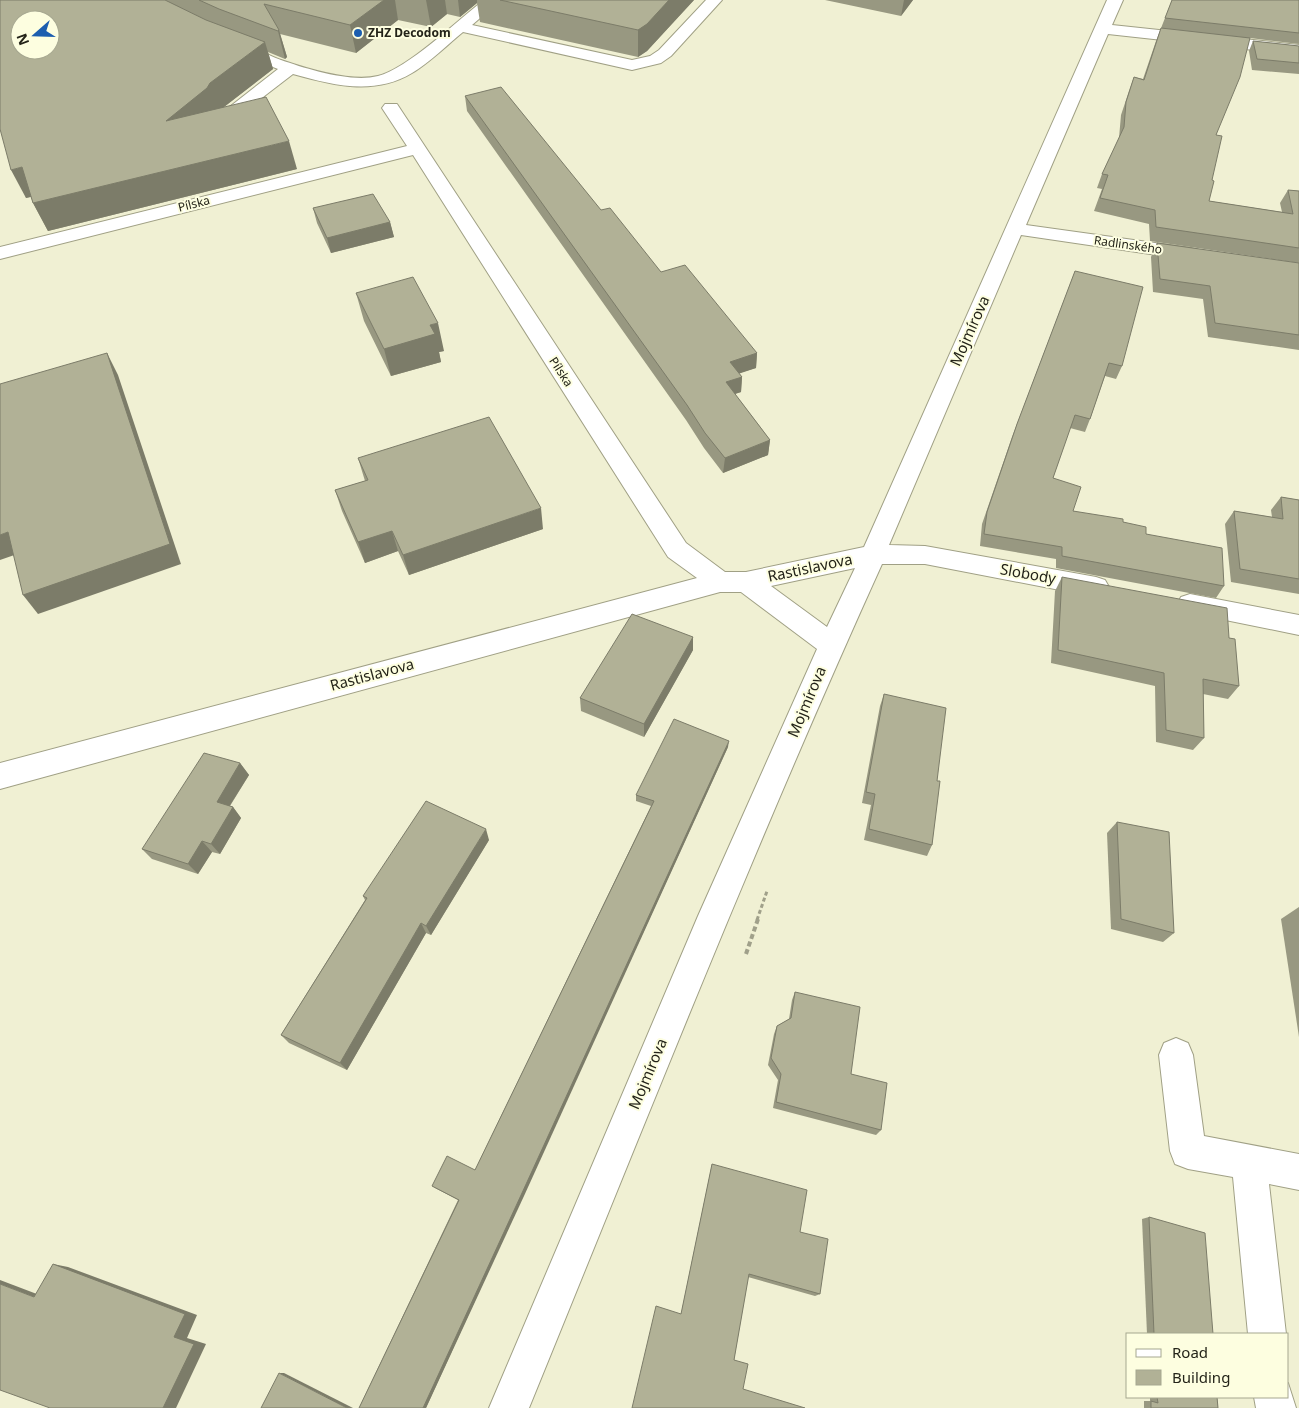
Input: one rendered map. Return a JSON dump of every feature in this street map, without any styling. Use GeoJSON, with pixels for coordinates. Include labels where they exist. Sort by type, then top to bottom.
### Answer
{"type":"FeatureCollection","features":[{"type":"Feature","properties":{"kind":"street"},"geometry":{"type":"LineString","coordinates":[[221,40],[273,63],[290,68],[355,83],[381,81],[406,70],[493,0]]}},
{"type":"Feature","properties":{"kind":"street"},"geometry":{"type":"LineString","coordinates":[[460,28],[632,65],[656,60],[665,53],[714,0]]}},
{"type":"Feature","properties":{"kind":"street","name":"Mojmírova"},"geometry":{"type":"LineString","coordinates":[[509,1408],[710,925],[1115,0]]}},
{"type":"Feature","properties":{"kind":"street"},"geometry":{"type":"LineString","coordinates":[[1102,29],[1299,50]]}},
{"type":"Feature","properties":{"kind":"street"},"geometry":{"type":"LineString","coordinates":[[227,116],[290,68]]}},
{"type":"Feature","properties":{"kind":"street","name":"Pílska"},"geometry":{"type":"LineString","coordinates":[[391,108],[677,550],[733,582]]}},
{"type":"Feature","properties":{"kind":"street","name":"Pílska"},"geometry":{"type":"LineString","coordinates":[[0,253],[416,149]]}},
{"type":"Feature","properties":{"kind":"street","name":"Radlinského"},"geometry":{"type":"LineString","coordinates":[[1016,229],[1213,257]]}},
{"type":"Feature","properties":{"kind":"street","name":"Rastislavova"},"geometry":{"type":"LineString","coordinates":[[0,776],[733,582],[874,554]]}},
{"type":"Feature","properties":{"kind":"street","name":"Slobody"},"geometry":{"type":"LineString","coordinates":[[874,554],[925,555],[1123,592]]}},
{"type":"Feature","properties":{"kind":"street","name":"Rastislavova"},"geometry":{"type":"LineString","coordinates":[[733,582],[832,645]]}},
{"type":"Feature","properties":{"kind":"street"},"geometry":{"type":"LineString","coordinates":[[1172,601],[1299,624]]}},
{"type":"Feature","properties":{"kind":"street"},"geometry":{"type":"LineString","coordinates":[[1176,1055],[1188,1150],[1299,1172]]}},
{"type":"Feature","properties":{"kind":"street"},"geometry":{"type":"LineString","coordinates":[[1248,1162],[1268,1333]]}},
{"type":"Feature","properties":{"kind":"path"},"geometry":{"type":"LineString","coordinates":[[746,954],[768,891]]}},
{"type":"Feature","properties":{"kind":"building"},"geometry":{"type":"Polygon","coordinates":[[[0,0],[165,0],[206,20],[265,42],[210,83],[207,88],[166,121],[266,97],[289,141],[33,203],[22,167],[11,170],[0,129],[0,0]]]}},
{"type":"Feature","properties":{"kind":"building"},"geometry":{"type":"Polygon","coordinates":[[[199,0],[384,0],[350,25],[264,4],[278,31],[199,0]]]}},
{"type":"Feature","properties":{"kind":"building"},"geometry":{"type":"Polygon","coordinates":[[[500,0],[669,0],[647,24],[638,30],[500,0]]]}},
{"type":"Feature","properties":{"kind":"building"},"geometry":{"type":"Polygon","coordinates":[[[1172,0],[1299,0],[1299,33],[1165,18],[1172,0]]]}},
{"type":"Feature","properties":{"kind":"building"},"geometry":{"type":"Polygon","coordinates":[[[1161,28],[1250,38],[1240,77],[1216,135],[1222,136],[1209,201],[1293,214],[1288,190],[1299,191],[1299,248],[1156,227],[1155,210],[1100,198],[1108,175],[1102,174],[1124,127],[1126,102],[1134,77],[1144,80],[1161,28]]]}},
{"type":"Feature","properties":{"kind":"building"},"geometry":{"type":"Polygon","coordinates":[[[1253,41],[1299,46],[1299,63],[1257,59],[1253,41]]]}},
{"type":"Feature","properties":{"kind":"building"},"geometry":{"type":"Polygon","coordinates":[[[501,87],[601,210],[610,208],[661,272],[685,265],[757,353],[730,362],[742,377],[726,382],[770,440],[725,458],[705,433],[687,405],[465,96],[501,87]]]}},
{"type":"Feature","properties":{"kind":"building"},"geometry":{"type":"Polygon","coordinates":[[[373,194],[390,222],[327,238],[313,208],[373,194]]]}},
{"type":"Feature","properties":{"kind":"building"},"geometry":{"type":"Polygon","coordinates":[[[1157,243],[1299,263],[1299,335],[1215,323],[1210,286],[1160,279],[1157,243]]]}},
{"type":"Feature","properties":{"kind":"building"},"geometry":{"type":"Polygon","coordinates":[[[1075,271],[1143,287],[1122,366],[1109,363],[1090,419],[1075,415],[1053,478],[1081,487],[1073,511],[1123,519],[1123,522],[1146,527],[1146,534],[1222,548],[1224,586],[1062,556],[1062,547],[984,534],[987,512],[1017,424],[1075,271]]]}},
{"type":"Feature","properties":{"kind":"building"},"geometry":{"type":"Polygon","coordinates":[[[413,277],[438,323],[430,325],[435,334],[384,349],[356,293],[413,277]]]}},
{"type":"Feature","properties":{"kind":"building"},"geometry":{"type":"Polygon","coordinates":[[[107,353],[170,544],[23,595],[8,532],[0,535],[0,384],[107,353]]]}},
{"type":"Feature","properties":{"kind":"building"},"geometry":{"type":"Polygon","coordinates":[[[489,417],[541,508],[403,555],[392,531],[358,542],[335,490],[368,480],[358,458],[489,417]]]}},
{"type":"Feature","properties":{"kind":"building"},"geometry":{"type":"Polygon","coordinates":[[[1281,497],[1299,500],[1299,579],[1240,569],[1234,511],[1283,519],[1281,497]]]}},
{"type":"Feature","properties":{"kind":"building"},"geometry":{"type":"Polygon","coordinates":[[[1062,577],[1227,608],[1229,638],[1235,639],[1239,686],[1203,679],[1204,738],[1166,730],[1164,673],[1058,650],[1062,577]]]}},
{"type":"Feature","properties":{"kind":"building"},"geometry":{"type":"Polygon","coordinates":[[[632,614],[693,637],[644,724],[580,698],[632,614]]]}},
{"type":"Feature","properties":{"kind":"building"},"geometry":{"type":"Polygon","coordinates":[[[884,694],[946,708],[937,781],[940,781],[932,845],[869,829],[875,794],[866,792],[884,694]]]}},
{"type":"Feature","properties":{"kind":"building"},"geometry":{"type":"Polygon","coordinates":[[[674,719],[729,741],[423,1408],[359,1408],[459,1200],[432,1186],[447,1156],[475,1170],[654,801],[636,795],[674,719]]]}},
{"type":"Feature","properties":{"kind":"building"},"geometry":{"type":"Polygon","coordinates":[[[204,753],[240,763],[217,802],[233,807],[211,844],[202,841],[188,864],[142,849],[204,753]]]}},
{"type":"Feature","properties":{"kind":"building"},"geometry":{"type":"Polygon","coordinates":[[[426,801],[486,829],[426,926],[421,923],[340,1063],[281,1035],[367,898],[363,896],[426,801]]]}},
{"type":"Feature","properties":{"kind":"building"},"geometry":{"type":"Polygon","coordinates":[[[1117,822],[1169,832],[1174,933],[1121,919],[1117,822]]]}},
{"type":"Feature","properties":{"kind":"building"},"geometry":{"type":"Polygon","coordinates":[[[795,992],[860,1007],[851,1074],[887,1083],[881,1130],[776,1102],[781,1074],[771,1058],[777,1026],[791,1018],[795,992]]]}},
{"type":"Feature","properties":{"kind":"building"},"geometry":{"type":"Polygon","coordinates":[[[712,1164],[807,1190],[800,1232],[828,1239],[820,1294],[749,1274],[734,1360],[748,1364],[743,1389],[805,1408],[632,1408],[656,1306],[681,1314],[712,1164]]]}},
{"type":"Feature","properties":{"kind":"building"},"geometry":{"type":"Polygon","coordinates":[[[1149,1217],[1205,1233],[1213,1333],[1154,1333],[1149,1217]]]}},
{"type":"Feature","properties":{"kind":"building"},"geometry":{"type":"Polygon","coordinates":[[[53,1264],[185,1314],[174,1337],[194,1344],[163,1408],[50,1408],[0,1390],[0,1284],[34,1297],[53,1264]]]}},
{"type":"Feature","properties":{"kind":"building"},"geometry":{"type":"Polygon","coordinates":[[[279,1373],[347,1408],[261,1408],[279,1373]]]}},
{"type":"Feature","properties":{"kind":"building"},"geometry":{"type":"Polygon","coordinates":[[[1157,1398],[1217,1398],[1218,1408],[1151,1408],[1151,1401],[1158,1403],[1157,1398]]]}},
{"type":"Feature","properties":{"kind":"place","name":"ZHZ Decodom"},"geometry":{"type":"Point","coordinates":[358,33]}}]}
